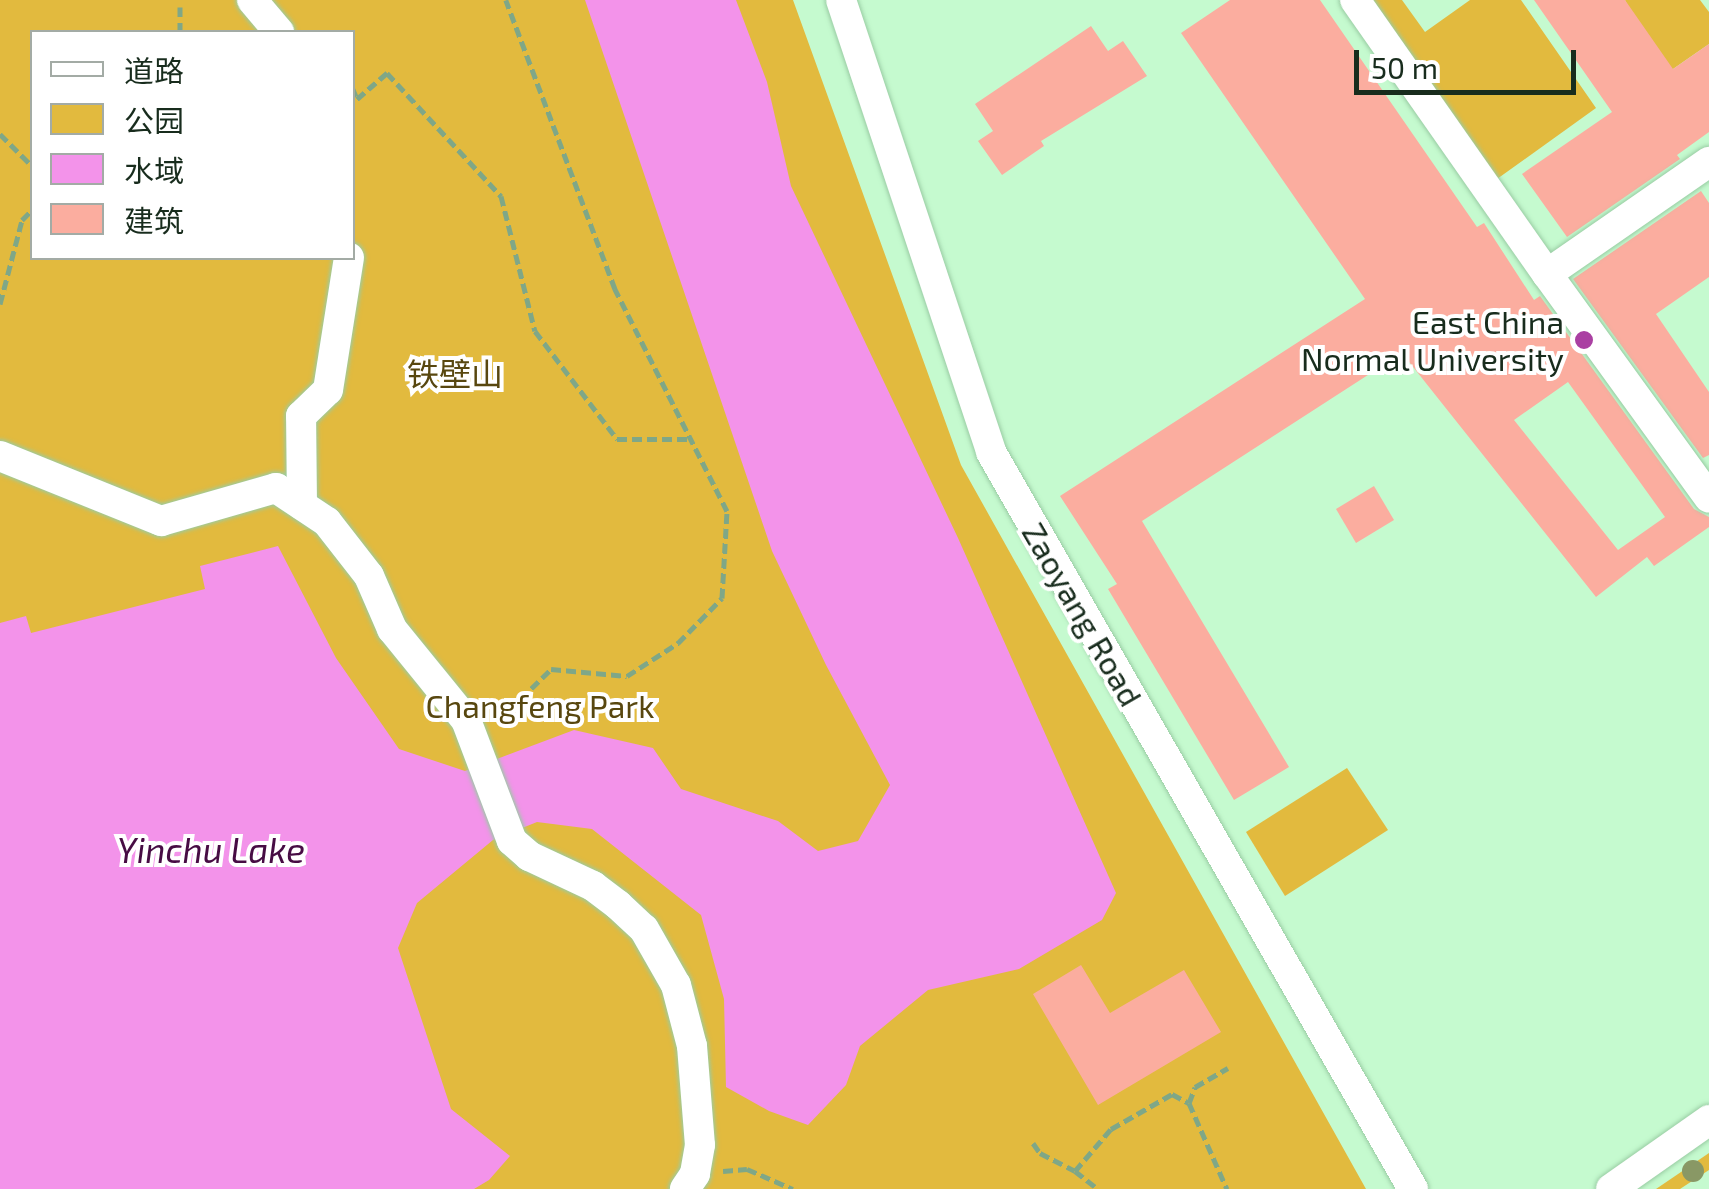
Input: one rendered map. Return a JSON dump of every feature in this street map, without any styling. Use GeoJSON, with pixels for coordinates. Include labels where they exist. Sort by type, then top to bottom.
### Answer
{"type":"FeatureCollection","features":[{"type":"Feature","properties":{"kind":"street"},"geometry":{"type":"LineString","coordinates":[[252,0],[277,30]]}},
{"type":"Feature","properties":{"kind":"street","name":"Zaoyang Road"},"geometry":{"type":"LineString","coordinates":[[841,0],[990,452],[1413,1189]]}},
{"type":"Feature","properties":{"kind":"street"},"geometry":{"type":"LineString","coordinates":[[1355,0],[1709,498]]}},
{"type":"Feature","properties":{"kind":"street"},"geometry":{"type":"LineString","coordinates":[[1547,274],[1709,162]]}},
{"type":"Feature","properties":{"kind":"street"},"geometry":{"type":"LineString","coordinates":[[302,505],[302,416],[328,390],[349,260]]}},
{"type":"Feature","properties":{"kind":"street"},"geometry":{"type":"LineString","coordinates":[[0,456],[160,522],[276,488],[327,522],[369,576],[392,629],[466,720],[512,841],[529,856],[593,886],[618,905],[644,929],[676,985],[692,1046],[700,1145],[690,1182]]}},
{"type":"Feature","properties":{"kind":"street"},"geometry":{"type":"LineString","coordinates":[[1611,1189],[1709,1120]]}},
{"type":"Feature","properties":{"kind":"path"},"geometry":{"type":"LineString","coordinates":[[478,750],[551,670],[627,676],[678,643],[722,598],[727,511],[615,289],[506,0]]}},
{"type":"Feature","properties":{"kind":"path"},"geometry":{"type":"LineString","coordinates":[[355,93],[358,99],[387,73],[502,196],[535,331],[617,439],[691,439]]}},
{"type":"Feature","properties":{"kind":"path"},"geometry":{"type":"LineString","coordinates":[[0,134],[30,164]]}},
{"type":"Feature","properties":{"kind":"path"},"geometry":{"type":"LineString","coordinates":[[0,304],[22,220],[30,212]]}},
{"type":"Feature","properties":{"kind":"path"},"geometry":{"type":"LineString","coordinates":[[1189,1103],[1195,1087],[1210,1074],[1228,1068]]}},
{"type":"Feature","properties":{"kind":"path"},"geometry":{"type":"LineString","coordinates":[[1075,1170],[1111,1129],[1172,1094],[1189,1103],[1227,1189]]}},
{"type":"Feature","properties":{"kind":"path"},"geometry":{"type":"LineString","coordinates":[[1033,1143],[1040,1154],[1075,1170],[1098,1189]]}},
{"type":"Feature","properties":{"kind":"path"},"geometry":{"type":"LineString","coordinates":[[690,1182],[748,1168],[793,1189]]}},
{"type":"Feature","properties":{"kind":"green space","name":"Changfeng Park"},"geometry":{"type":"Polygon","coordinates":[[[0,0],[793,0],[961,465],[1366,1189],[0,1189],[0,0]]]}},
{"type":"Feature","properties":{"kind":"green space"},"geometry":{"type":"Polygon","coordinates":[[[1373,0],[1402,0],[1425,32],[1470,0],[1521,0],[1596,108],[1497,179],[1373,0]]]}},
{"type":"Feature","properties":{"kind":"green space"},"geometry":{"type":"Polygon","coordinates":[[[1625,0],[1700,0],[1709,12],[1709,44],[1660,78],[1625,0]]]}},
{"type":"Feature","properties":{"kind":"green space"},"geometry":{"type":"Polygon","coordinates":[[[1347,768],[1388,830],[1285,896],[1246,832],[1347,768]]]}},
{"type":"Feature","properties":{"kind":"green space"},"geometry":{"type":"Polygon","coordinates":[[[1709,1153],[1709,1170],[1680,1189],[1656,1189],[1709,1153]]]}},
{"type":"Feature","properties":{"kind":"water","name":"Yinchu Lake"},"geometry":{"type":"Polygon","coordinates":[[[585,0],[736,0],[767,82],[791,186],[958,538],[1116,893],[1102,920],[1019,969],[928,990],[860,1046],[846,1085],[808,1125],[769,1111],[726,1087],[724,999],[701,915],[592,829],[537,822],[493,840],[417,903],[398,948],[451,1109],[510,1156],[489,1180],[474,1189],[0,1189],[0,623],[26,616],[31,633],[205,589],[200,566],[278,546],[336,658],[399,749],[465,771],[574,730],[653,748],[681,789],[778,821],[818,851],[858,841],[890,785],[826,665],[772,551],[585,0]]]}},
{"type":"Feature","properties":{"kind":"building"},"geometry":{"type":"Polygon","coordinates":[[[1230,0],[1320,0],[1477,227],[1484,223],[1534,300],[1540,296],[1694,509],[1709,517],[1709,527],[1654,566],[1647,557],[1596,597],[1402,353],[1142,521],[1289,767],[1234,800],[1108,589],[1117,584],[1060,496],[1365,299],[1181,33],[1230,0]],[[1568,382],[1514,420],[1618,550],[1665,517],[1568,382]]]}},
{"type":"Feature","properties":{"kind":"building"},"geometry":{"type":"Polygon","coordinates":[[[1534,0],[1625,0],[1673,69],[1709,44],[1709,132],[1677,155],[1680,159],[1567,237],[1522,174],[1612,112],[1534,0]]]}},
{"type":"Feature","properties":{"kind":"building"},"geometry":{"type":"Polygon","coordinates":[[[1091,26],[1108,51],[1123,41],[1147,76],[1041,141],[1044,146],[1002,175],[978,141],[993,131],[975,104],[1091,26]]]}},
{"type":"Feature","properties":{"kind":"building"},"geometry":{"type":"Polygon","coordinates":[[[1701,191],[1709,203],[1709,277],[1656,314],[1709,392],[1709,455],[1703,458],[1573,279],[1701,191]]]}},
{"type":"Feature","properties":{"kind":"building"},"geometry":{"type":"Polygon","coordinates":[[[1374,486],[1394,520],[1356,543],[1336,509],[1374,486]]]}},
{"type":"Feature","properties":{"kind":"building"},"geometry":{"type":"Polygon","coordinates":[[[1081,965],[1110,1013],[1184,970],[1221,1032],[1098,1105],[1033,994],[1081,965]]]}},
{"type":"Feature","properties":{"kind":"place","name":"East China Normal University"},"geometry":{"type":"Point","coordinates":[1584,340]}},
{"type":"Feature","properties":{"kind":"park label","name":"铁壁山"},"geometry":{"type":"Point","coordinates":[455,373]}}]}
